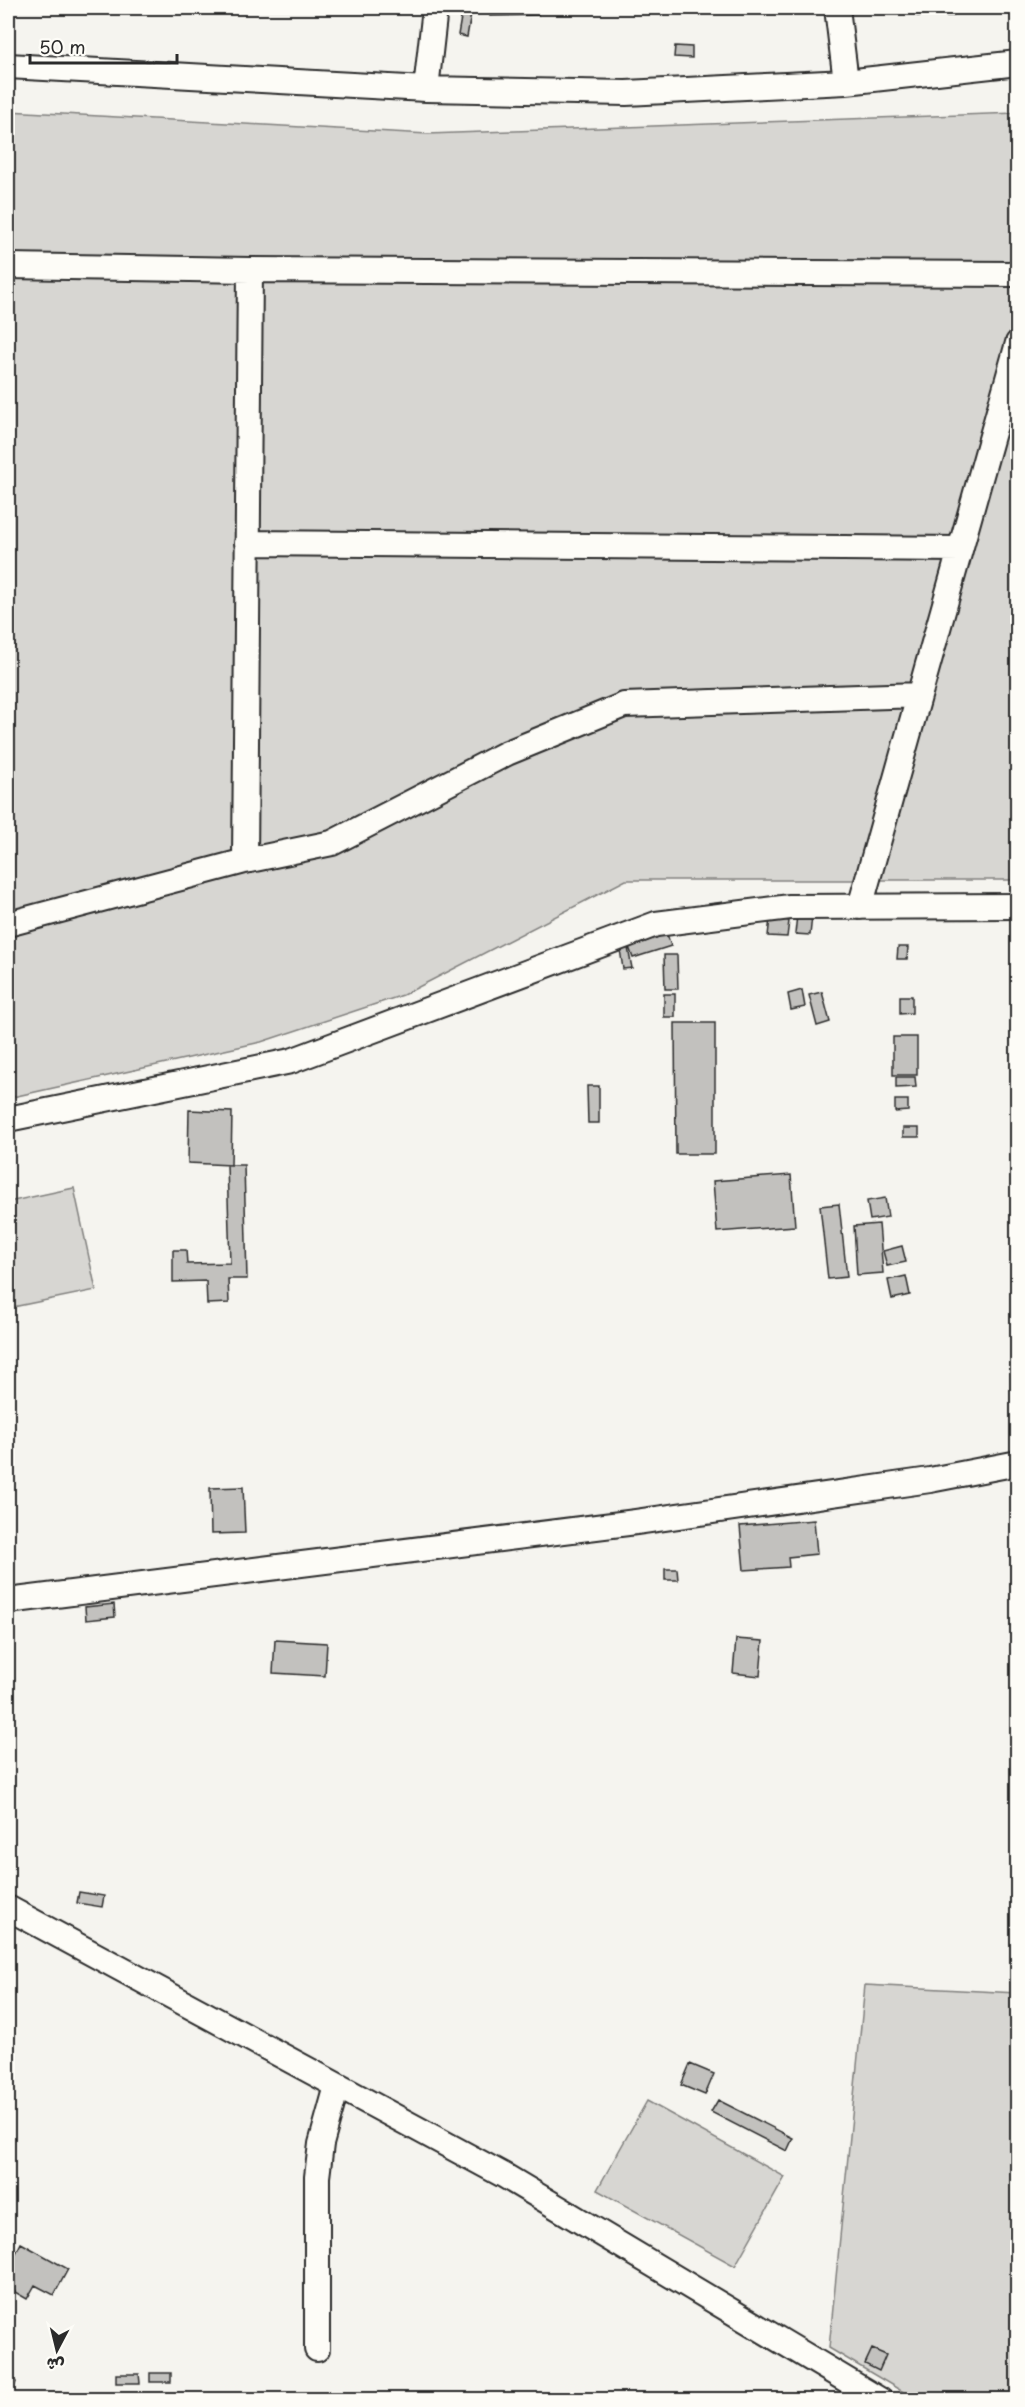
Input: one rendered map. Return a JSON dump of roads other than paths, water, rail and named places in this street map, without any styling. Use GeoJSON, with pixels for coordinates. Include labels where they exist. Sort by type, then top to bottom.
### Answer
{"type":"FeatureCollection","features":[{"type":"Feature","properties":{"kind":"street"},"geometry":{"type":"LineString","coordinates":[[426,89],[435,8]]}},
{"type":"Feature","properties":{"kind":"street"},"geometry":{"type":"LineString","coordinates":[[837,8],[846,82]]}},
{"type":"Feature","properties":{"kind":"street"},"geometry":{"type":"LineString","coordinates":[[8,66],[426,89],[627,93],[846,82],[1017,63]]}},
{"type":"Feature","properties":{"kind":"street"},"geometry":{"type":"LineString","coordinates":[[8,266],[250,270],[1017,274]]}},
{"type":"Feature","properties":{"kind":"street"},"geometry":{"type":"LineString","coordinates":[[245,861],[250,270]]}},
{"type":"Feature","properties":{"kind":"street"},"geometry":{"type":"LineString","coordinates":[[860,907],[1017,343]]}},
{"type":"Feature","properties":{"kind":"street"},"geometry":{"type":"LineString","coordinates":[[247,543],[960,549]]}},
{"type":"Feature","properties":{"kind":"street"},"geometry":{"type":"LineString","coordinates":[[8,924],[245,861],[332,843],[507,753],[624,705],[919,695]]}},
{"type":"Feature","properties":{"kind":"street"},"geometry":{"type":"LineString","coordinates":[[8,1119],[291,1062],[656,924],[790,907],[1017,906]]}},
{"type":"Feature","properties":{"kind":"street"},"geometry":{"type":"LineString","coordinates":[[8,1600],[636,1522],[930,1480],[1017,1463]]}},
{"type":"Feature","properties":{"kind":"street"},"geometry":{"type":"LineString","coordinates":[[8,1908],[505,2176],[880,2400]]}},
{"type":"Feature","properties":{"kind":"street"},"geometry":{"type":"LineString","coordinates":[[317,2349],[317,2177],[321,2144],[337,2086]]}}]}
